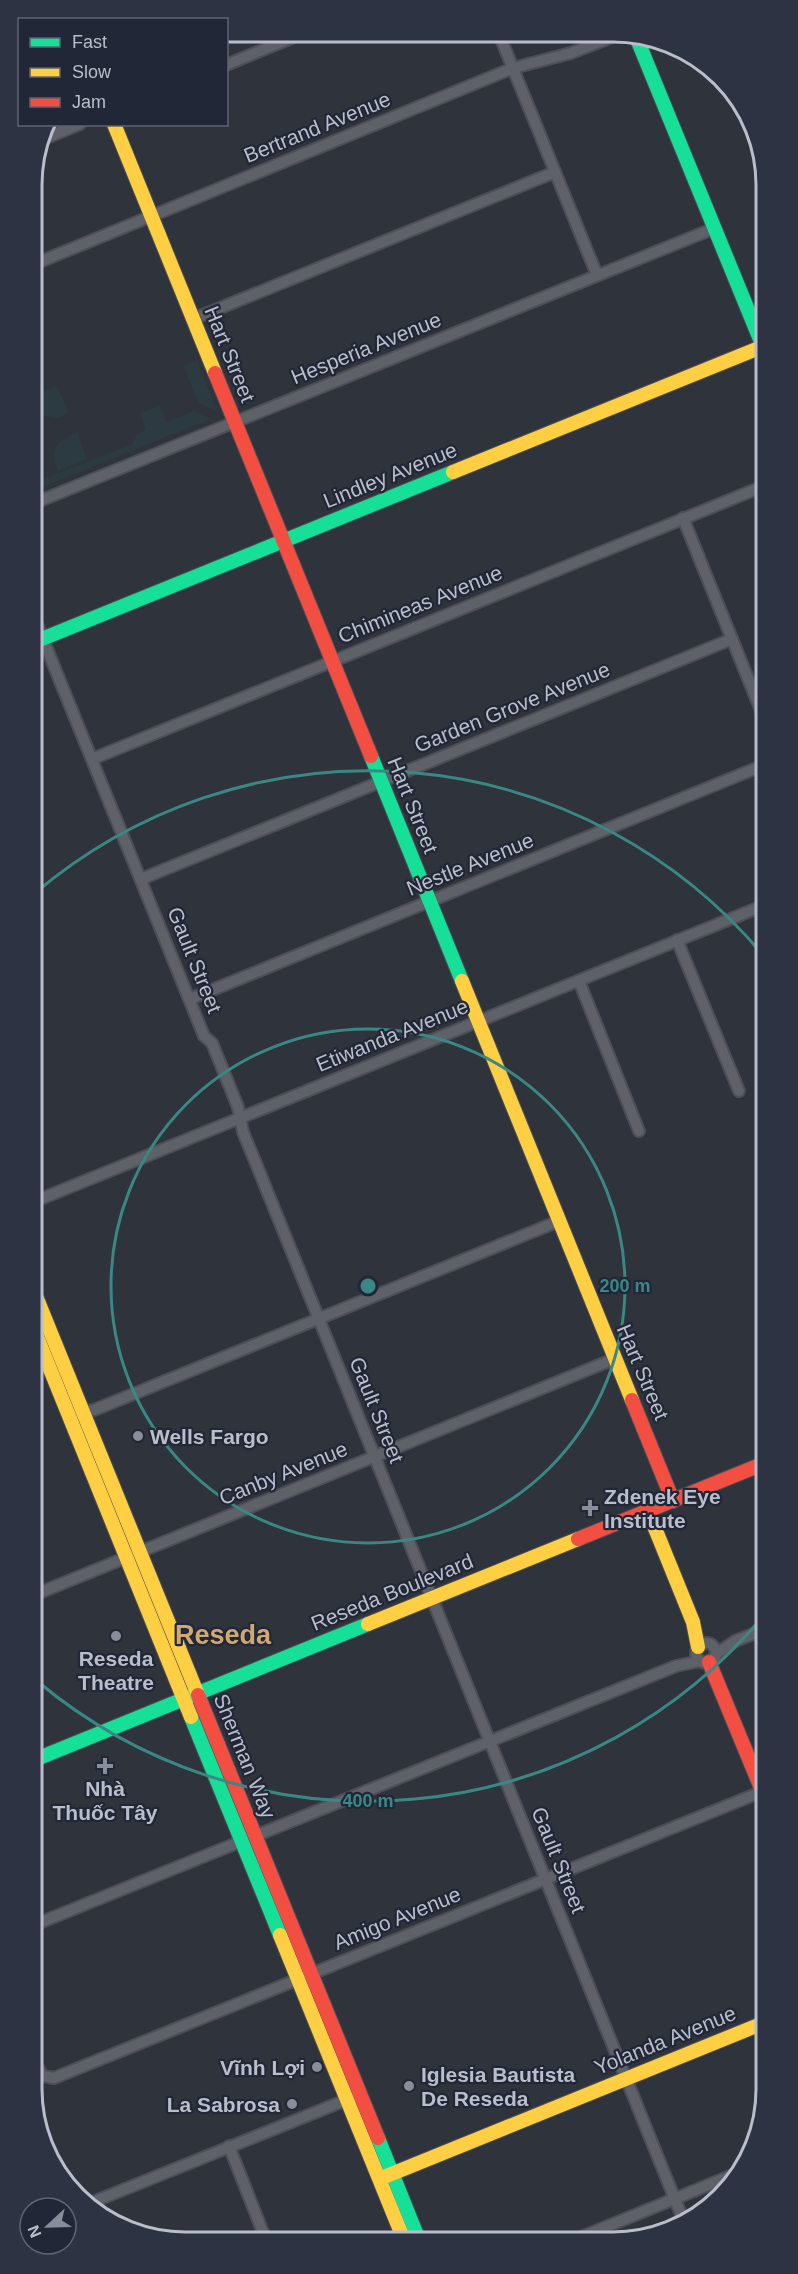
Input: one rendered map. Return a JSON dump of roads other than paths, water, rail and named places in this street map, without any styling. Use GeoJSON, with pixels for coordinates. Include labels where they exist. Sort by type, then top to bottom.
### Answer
{"type":"FeatureCollection","features":[{"type":"Feature","properties":{"kind":"main road"},"geometry":{"type":"LineString","coordinates":[[644,46],[756,330]]}},
{"type":"Feature","properties":{"kind":"main road","name":"Hart Street"},"geometry":{"type":"LineString","coordinates":[[115,126],[673,1501]]}},
{"type":"Feature","properties":{"kind":"main road","name":"Lindley Avenue"},"geometry":{"type":"LineString","coordinates":[[42,639],[756,350]]}},
{"type":"Feature","properties":{"kind":"main road","name":"Sherman Way"},"geometry":{"type":"LineString","coordinates":[[42,1315],[76,1414],[353,2097],[386,2177],[415,2232]]}},
{"type":"Feature","properties":{"kind":"main road","name":"Sherman Way"},"geometry":{"type":"LineString","coordinates":[[42,1345],[76,1414]]}},
{"type":"Feature","properties":{"kind":"main road","name":"Reseda Boulevard"},"geometry":{"type":"LineString","coordinates":[[42,1757],[756,1467]]}},
{"type":"Feature","properties":{"kind":"main road"},"geometry":{"type":"LineString","coordinates":[[648,1511],[756,1771]]}},
{"type":"Feature","properties":{"kind":"main road","name":"Yolanda Avenue"},"geometry":{"type":"LineString","coordinates":[[386,2177],[756,2026]]}},
{"type":"Feature","properties":{"kind":"main road","name":"Sherman Way"},"geometry":{"type":"LineString","coordinates":[[386,2177],[402,2232]]}},
{"type":"Feature","properties":{"kind":"street"},"geometry":{"type":"LineString","coordinates":[[228,64],[282,42]]}},
{"type":"Feature","properties":{"kind":"street"},"geometry":{"type":"LineString","coordinates":[[502,42],[597,275]]}},
{"type":"Feature","properties":{"kind":"street","name":"Bertrand Avenue"},"geometry":{"type":"LineString","coordinates":[[42,261],[513,68],[571,53],[599,42]]}},
{"type":"Feature","properties":{"kind":"street"},"geometry":{"type":"LineString","coordinates":[[51,136],[75,126]]}},
{"type":"Feature","properties":{"kind":"street"},"geometry":{"type":"LineString","coordinates":[[193,319],[555,172]]}},
{"type":"Feature","properties":{"kind":"street","name":"Hesperia Avenue"},"geometry":{"type":"LineString","coordinates":[[42,500],[715,228]]}},
{"type":"Feature","properties":{"kind":"street","name":"Chimineas Avenue"},"geometry":{"type":"LineString","coordinates":[[92,759],[756,489]]}},
{"type":"Feature","properties":{"kind":"street"},"geometry":{"type":"LineString","coordinates":[[683,518],[756,698]]}},
{"type":"Feature","properties":{"kind":"street","name":"Garden Grove Avenue"},"geometry":{"type":"LineString","coordinates":[[141,879],[732,639]]}},
{"type":"Feature","properties":{"kind":"street","name":"Gault Street"},"geometry":{"type":"LineString","coordinates":[[42,650],[92,759],[204,1036],[212,1043],[318,1318],[681,2215]]}},
{"type":"Feature","properties":{"kind":"street","name":"Nestle Avenue"},"geometry":{"type":"LineString","coordinates":[[190,999],[756,768]]}},
{"type":"Feature","properties":{"kind":"street","name":"Etiwanda Avenue"},"geometry":{"type":"LineString","coordinates":[[42,1198],[756,908]]}},
{"type":"Feature","properties":{"kind":"street"},"geometry":{"type":"LineString","coordinates":[[677,940],[739,1091]]}},
{"type":"Feature","properties":{"kind":"street"},"geometry":{"type":"LineString","coordinates":[[579,981],[639,1131]]}},
{"type":"Feature","properties":{"kind":"street"},"geometry":{"type":"LineString","coordinates":[[76,1414],[559,1221]]}},
{"type":"Feature","properties":{"kind":"street","name":"Canby Avenue"},"geometry":{"type":"LineString","coordinates":[[42,1592],[614,1359]]}},
{"type":"Feature","properties":{"kind":"street"},"geometry":{"type":"LineString","coordinates":[[42,1922],[756,1633]]}},
{"type":"Feature","properties":{"kind":"street","name":"Amigo Avenue"},"geometry":{"type":"LineString","coordinates":[[42,2076],[54,2078],[546,1878],[756,1796]]}},
{"type":"Feature","properties":{"kind":"street"},"geometry":{"type":"LineString","coordinates":[[96,2201],[353,2097]]}},
{"type":"Feature","properties":{"kind":"street"},"geometry":{"type":"LineString","coordinates":[[229,2146],[263,2232]]}},
{"type":"Feature","properties":{"kind":"street"},"geometry":{"type":"LineString","coordinates":[[594,2232],[725,2178]]}},
{"type":"Feature","properties":{"kind":"place","name":"Wells Fargo"},"geometry":{"type":"Point","coordinates":[138,1436]}},
{"type":"Feature","properties":{"kind":"place","name":"Zdenek Eye Institute"},"geometry":{"type":"Point","coordinates":[590,1508]}},
{"type":"Feature","properties":{"kind":"place","name":"Reseda Theatre"},"geometry":{"type":"Point","coordinates":[116,1636]}},
{"type":"Feature","properties":{"kind":"place","name":"Nhà Thuốc Tây"},"geometry":{"type":"Point","coordinates":[105,1766]}},
{"type":"Feature","properties":{"kind":"place","name":"Vĩnh Lợi"},"geometry":{"type":"Point","coordinates":[317,2067]}},
{"type":"Feature","properties":{"kind":"place","name":"Iglesia Bautista De Reseda"},"geometry":{"type":"Point","coordinates":[409,2086]}},
{"type":"Feature","properties":{"kind":"place","name":"La Sabrosa"},"geometry":{"type":"Point","coordinates":[292,2104]}},
{"type":"Feature","properties":{"kind":"district","name":"Reseda"},"geometry":{"type":"Point","coordinates":[223,1635]}}]}
